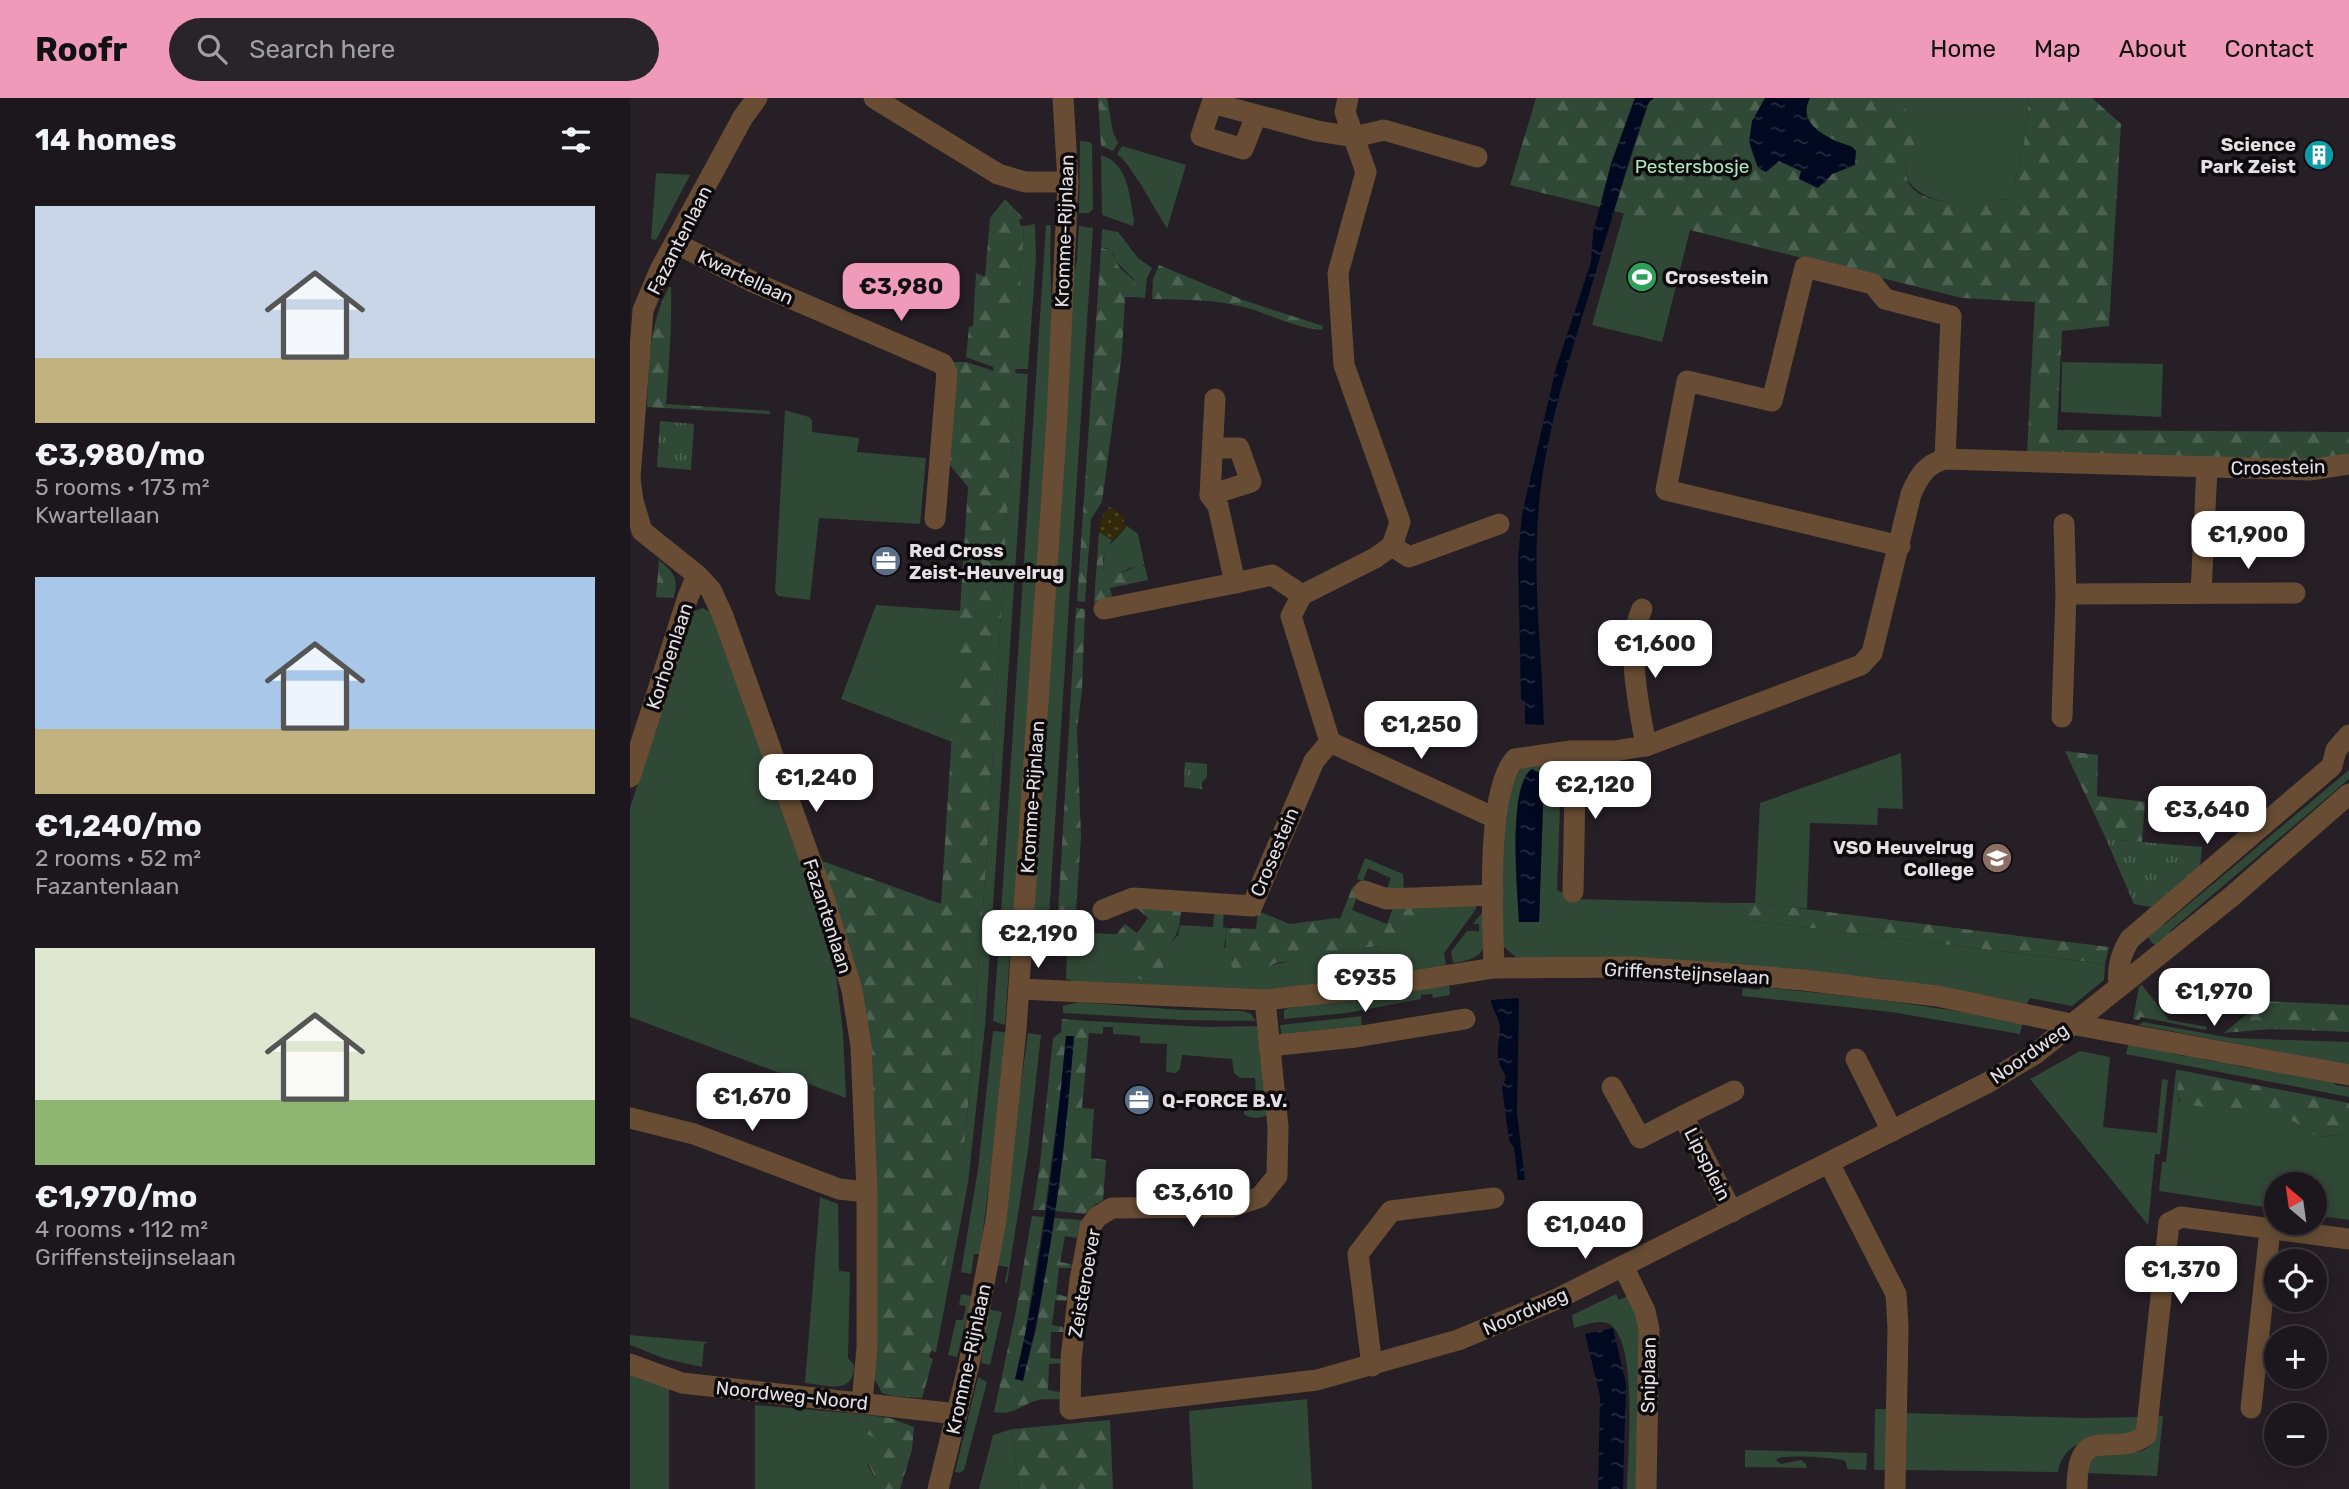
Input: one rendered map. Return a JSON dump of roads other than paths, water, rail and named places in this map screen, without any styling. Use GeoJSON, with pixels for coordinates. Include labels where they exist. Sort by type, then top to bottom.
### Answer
{"type":"FeatureCollection","features":[{"type":"Feature","properties":{"kind":"street","name":"Fazantenlaan"},"geometry":{"type":"LineString","coordinates":[[757,98],[743,117],[660,270],[643,310],[630,478],[633,501],[642,531],[697,575],[711,590],[723,615],[823,895],[852,990],[861,1046],[867,1192],[867,1348],[862,1402]]}},
{"type":"Feature","properties":{"kind":"street"},"geometry":{"type":"LineString","coordinates":[[874,98],[998,174],[1025,182],[1068,182]]}},
{"type":"Feature","properties":{"kind":"street","name":"Kromme-Rijnlaan"},"geometry":{"type":"LineString","coordinates":[[938,1489],[969,1364],[996,1220],[1019,989],[1058,417],[1068,182],[1063,98]]}},
{"type":"Feature","properties":{"kind":"street"},"geometry":{"type":"LineString","coordinates":[[1348,98],[1345,112],[1366,172],[1338,273],[1344,365],[1401,522],[1392,546],[1375,558],[1302,595],[1291,616],[1330,742],[1495,818]]}},
{"type":"Feature","properties":{"kind":"street"},"geometry":{"type":"LineString","coordinates":[[1256,116],[1243,149],[1201,136],[1206,100],[1317,131],[1354,137],[1384,130],[1477,157]]}},
{"type":"Feature","properties":{"kind":"street","name":"Kwartellaan"},"geometry":{"type":"LineString","coordinates":[[675,243],[754,282],[943,364],[947,373],[935,519]]}},
{"type":"Feature","properties":{"kind":"street"},"geometry":{"type":"LineString","coordinates":[[1494,968],[1495,818],[1507,767],[1515,759],[1571,751],[1614,751],[1646,746],[1861,665],[1872,653],[1900,545],[1911,494],[1919,476],[1931,463],[1945,459],[1951,316],[1885,299],[1873,284],[1805,267],[1772,401],[1687,381],[1667,490],[1900,545]]}},
{"type":"Feature","properties":{"kind":"street"},"geometry":{"type":"LineString","coordinates":[[1215,399],[1210,495],[1218,506],[1235,583]]}},
{"type":"Feature","properties":{"kind":"street"},"geometry":{"type":"LineString","coordinates":[[1210,495],[1251,482],[1239,448],[1213,448]]}},
{"type":"Feature","properties":{"kind":"street","name":"Crosestein"},"geometry":{"type":"LineString","coordinates":[[1945,459],[2310,470],[2349,464]]}},
{"type":"Feature","properties":{"kind":"street","name":"Crosestein"},"geometry":{"type":"LineString","coordinates":[[2202,593],[2207,467]]}},
{"type":"Feature","properties":{"kind":"street"},"geometry":{"type":"LineString","coordinates":[[1392,546],[1409,557],[1499,524]]}},
{"type":"Feature","properties":{"kind":"street"},"geometry":{"type":"LineString","coordinates":[[2062,717],[2066,594],[2064,524]]}},
{"type":"Feature","properties":{"kind":"street","name":"Korhoenlaan"},"geometry":{"type":"LineString","coordinates":[[630,777],[697,575]]}},
{"type":"Feature","properties":{"kind":"street"},"geometry":{"type":"LineString","coordinates":[[1104,609],[1272,575],[1302,595]]}},
{"type":"Feature","properties":{"kind":"street"},"geometry":{"type":"LineString","coordinates":[[2066,594],[2295,593]]}},
{"type":"Feature","properties":{"kind":"street"},"geometry":{"type":"LineString","coordinates":[[1642,608],[1638,619],[1633,678],[1646,746]]}},
{"type":"Feature","properties":{"kind":"street"},"geometry":{"type":"LineString","coordinates":[[2119,988],[2117,972],[2122,952],[2130,939],[2332,766],[2336,750],[2349,735]]}},
{"type":"Feature","properties":{"kind":"street","name":"Crosestein"},"geometry":{"type":"LineString","coordinates":[[1103,909],[1133,898],[1252,906],[1314,761],[1330,742]]}},
{"type":"Feature","properties":{"kind":"street"},"geometry":{"type":"LineString","coordinates":[[1571,751],[1575,785],[1573,892]]}},
{"type":"Feature","properties":{"kind":"street","name":"Noordweg"},"geometry":{"type":"LineString","coordinates":[[1070,1409],[1317,1380],[1458,1340],[1557,1299],[1987,1083],[2035,1054],[2231,897],[2349,794]]}},
{"type":"Feature","properties":{"kind":"street"},"geometry":{"type":"LineString","coordinates":[[1364,891],[1387,899],[1493,895]]}},
{"type":"Feature","properties":{"kind":"street","name":"Griffensteijnselaan"},"geometry":{"type":"LineString","coordinates":[[1019,989],[1265,1000],[1361,989],[1494,968],[1632,967],[1803,980],[1937,996],[2071,1024],[2349,1075]]}},
{"type":"Feature","properties":{"kind":"street","name":"Zeisteroever"},"geometry":{"type":"LineString","coordinates":[[1070,1409],[1070,1359],[1080,1280],[1090,1227],[1097,1217],[1112,1208],[1231,1207],[1260,1197],[1277,1176],[1278,1127],[1265,1000]]}},
{"type":"Feature","properties":{"kind":"street"},"geometry":{"type":"LineString","coordinates":[[1269,1046],[1356,1037],[1465,1020]]}},
{"type":"Feature","properties":{"kind":"street"},"geometry":{"type":"LineString","coordinates":[[1856,1059],[1892,1131]]}},
{"type":"Feature","properties":{"kind":"street","name":"Lipsplein"},"geometry":{"type":"LineString","coordinates":[[1612,1087],[1640,1138],[1734,1091]]}},
{"type":"Feature","properties":{"kind":"street","name":"Lipsplein"},"geometry":{"type":"LineString","coordinates":[[1683,1116],[1732,1212]]}},
{"type":"Feature","properties":{"kind":"street"},"geometry":{"type":"LineString","coordinates":[[630,1118],[694,1134],[839,1189],[867,1192]]}},
{"type":"Feature","properties":{"kind":"street"},"geometry":{"type":"LineString","coordinates":[[1829,1163],[1896,1294],[1898,1327],[1895,1489]]}},
{"type":"Feature","properties":{"kind":"street"},"geometry":{"type":"LineString","coordinates":[[1372,1366],[1357,1254],[1391,1211],[1494,1198]]}},
{"type":"Feature","properties":{"kind":"street"},"geometry":{"type":"LineString","coordinates":[[2077,1484],[2080,1457],[2091,1447],[2103,1444],[2135,1444],[2146,1435],[2169,1223],[2181,1217],[2264,1229]]}},
{"type":"Feature","properties":{"kind":"street"},"geometry":{"type":"LineString","coordinates":[[2251,1408],[2269,1236]]}},
{"type":"Feature","properties":{"kind":"street"},"geometry":{"type":"LineString","coordinates":[[2323,1236],[2349,1239]]}},
{"type":"Feature","properties":{"kind":"street","name":"Sniplaan"},"geometry":{"type":"LineString","coordinates":[[1623,1266],[1645,1311],[1649,1329],[1646,1489]]}},
{"type":"Feature","properties":{"kind":"street","name":"Noordweg-Noord"},"geometry":{"type":"LineString","coordinates":[[630,1364],[682,1383],[957,1414]]}},
{"type":"Feature","properties":{"kind":"water"},"geometry":{"type":"Polygon","coordinates":[[[1635,98],[1654,98],[1649,102],[1636,140],[1562,384],[1541,483],[1537,595],[1544,725],[1525,724],[1525,701],[1521,700],[1518,560],[1522,514],[1556,368],[1591,262],[1593,233],[1611,164],[1635,98]]]}},
{"type":"Feature","properties":{"kind":"water"},"geometry":{"type":"Polygon","coordinates":[[[1765,98],[1810,98],[1806,113],[1808,119],[1829,137],[1854,149],[1855,165],[1832,174],[1818,188],[1799,179],[1801,171],[1779,161],[1766,172],[1758,168],[1749,142],[1752,121],[1765,98]]]}},
{"type":"Feature","properties":{"kind":"water"},"geometry":{"type":"Polygon","coordinates":[[[1532,769],[1541,774],[1543,806],[1539,922],[1519,922],[1517,817],[1524,779],[1532,769]]]}},
{"type":"Feature","properties":{"kind":"water"},"geometry":{"type":"Polygon","coordinates":[[[1519,998],[1517,1113],[1525,1180],[1518,1180],[1514,1148],[1509,1140],[1502,1087],[1505,1076],[1498,1057],[1500,1027],[1491,1000],[1519,998]]]}},
{"type":"Feature","properties":{"kind":"water"},"geometry":{"type":"Polygon","coordinates":[[[1066,1036],[1074,1036],[1061,1166],[1042,1296],[1023,1381],[1015,1379],[1033,1294],[1046,1209],[1066,1036]]]}},
{"type":"Feature","properties":{"kind":"water"},"geometry":{"type":"Polygon","coordinates":[[[1613,1328],[1626,1384],[1623,1489],[1598,1489],[1600,1396],[1585,1334],[1613,1328]]]}},
{"type":"Feature","properties":{"kind":"place","name":"Science Park Zeist"},"geometry":{"type":"Point","coordinates":[2319,155]}},
{"type":"Feature","properties":{"kind":"place","name":"Crosestein"},"geometry":{"type":"Point","coordinates":[1642,277]}},
{"type":"Feature","properties":{"kind":"place","name":"Red Cross Zeist-Heuvelrug"},"geometry":{"type":"Point","coordinates":[886,561]}},
{"type":"Feature","properties":{"kind":"place","name":"VSO Heuvelrug College"},"geometry":{"type":"Point","coordinates":[1997,858]}},
{"type":"Feature","properties":{"kind":"place","name":"Q-FORCE B.V."},"geometry":{"type":"Point","coordinates":[1139,1100]}},
{"type":"Feature","properties":{"kind":"park label","name":"Pestersbosje"},"geometry":{"type":"Point","coordinates":[1692,166]}}]}
